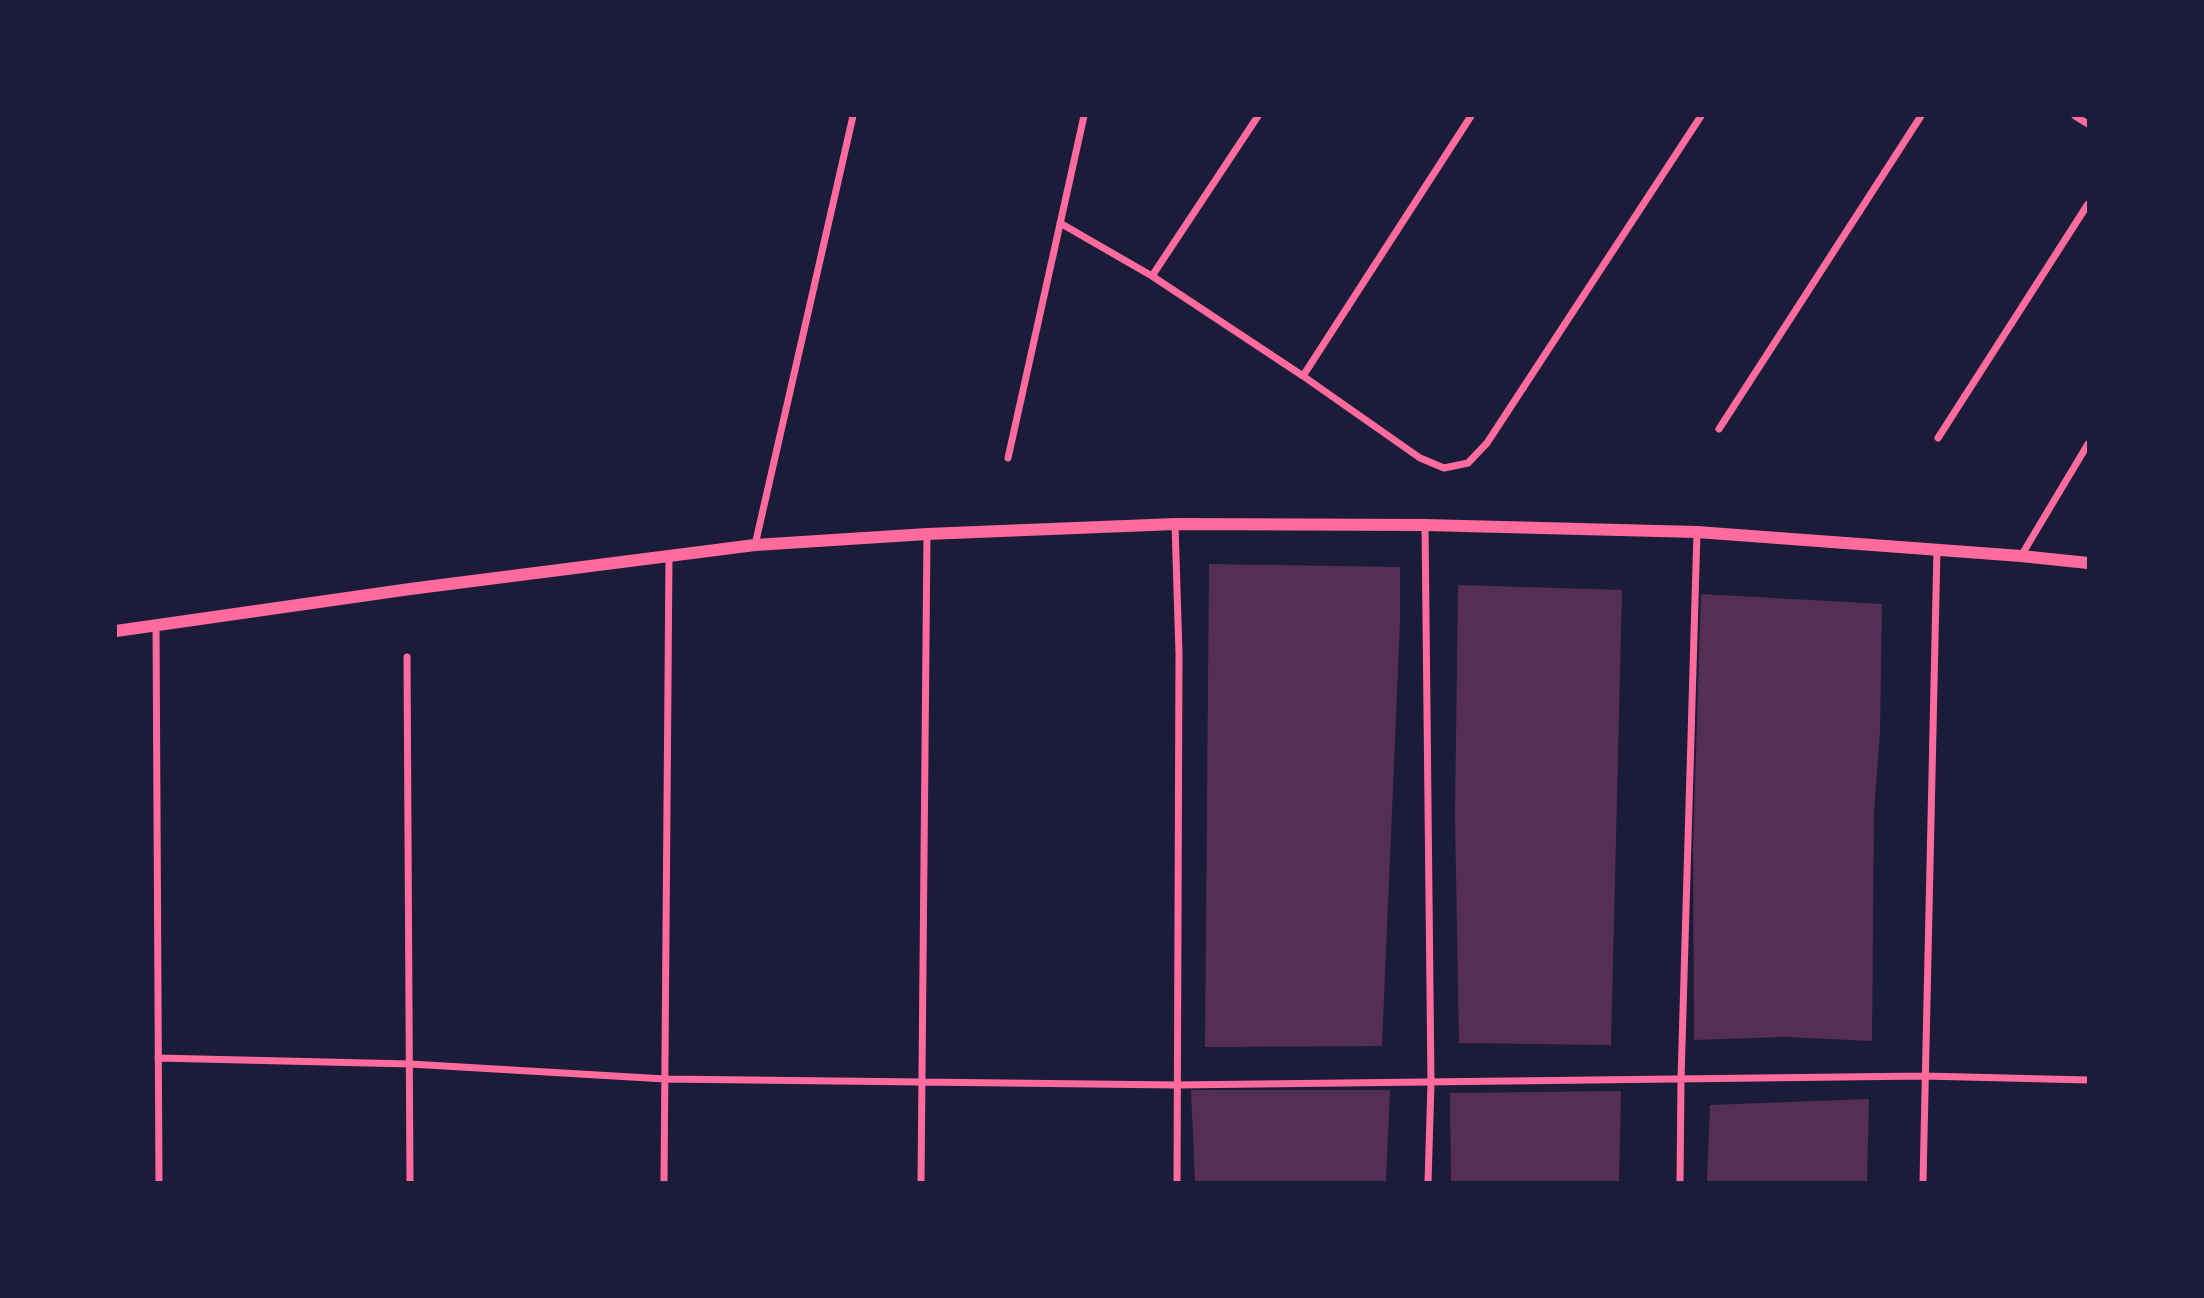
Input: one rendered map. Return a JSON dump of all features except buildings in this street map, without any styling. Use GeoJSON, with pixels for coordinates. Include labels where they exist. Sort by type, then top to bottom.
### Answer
{"type":"FeatureCollection","features":[{"type":"Feature","properties":{"kind":"street"},"geometry":{"type":"LineString","coordinates":[[755,545],[853,116]]}},
{"type":"Feature","properties":{"kind":"street"},"geometry":{"type":"LineString","coordinates":[[1008,458],[1084,116]]}},
{"type":"Feature","properties":{"kind":"street"},"geometry":{"type":"LineString","coordinates":[[1152,276],[1258,116]]}},
{"type":"Feature","properties":{"kind":"street"},"geometry":{"type":"LineString","coordinates":[[1303,376],[1471,116]]}},
{"type":"Feature","properties":{"kind":"street"},"geometry":{"type":"LineString","coordinates":[[1060,223],[1152,276],[1303,376],[1420,458],[1444,468],[1468,463],[1487,443],[1701,116]]}},
{"type":"Feature","properties":{"kind":"street"},"geometry":{"type":"LineString","coordinates":[[1719,429],[1921,116]]}},
{"type":"Feature","properties":{"kind":"street"},"geometry":{"type":"LineString","coordinates":[[2075,116],[2088,124]]}},
{"type":"Feature","properties":{"kind":"street"},"geometry":{"type":"LineString","coordinates":[[1937,438],[2088,204]]}},
{"type":"Feature","properties":{"kind":"street"},"geometry":{"type":"LineString","coordinates":[[2021,556],[2088,444]]}},
{"type":"Feature","properties":{"kind":"street"},"geometry":{"type":"LineString","coordinates":[[116,631],[755,545],[927,534],[1175,524],[1425,525],[1697,532],[1937,549],[2088,564]]}},
{"type":"Feature","properties":{"kind":"street"},"geometry":{"type":"LineString","coordinates":[[1175,524],[1179,654],[1177,1182]]}},
{"type":"Feature","properties":{"kind":"street"},"geometry":{"type":"LineString","coordinates":[[1425,525],[1431,1083],[1428,1182]]}},
{"type":"Feature","properties":{"kind":"street"},"geometry":{"type":"LineString","coordinates":[[1680,1182],[1697,532]]}},
{"type":"Feature","properties":{"kind":"street"},"geometry":{"type":"LineString","coordinates":[[921,1182],[927,534]]}},
{"type":"Feature","properties":{"kind":"street"},"geometry":{"type":"LineString","coordinates":[[1923,1182],[1937,549]]}},
{"type":"Feature","properties":{"kind":"street"},"geometry":{"type":"LineString","coordinates":[[664,1182],[669,556]]}},
{"type":"Feature","properties":{"kind":"street"},"geometry":{"type":"LineString","coordinates":[[156,625],[159,1182]]}},
{"type":"Feature","properties":{"kind":"street"},"geometry":{"type":"LineString","coordinates":[[407,657],[410,1182]]}},
{"type":"Feature","properties":{"kind":"street"},"geometry":{"type":"LineString","coordinates":[[158,1058],[410,1064],[665,1079],[1176,1085],[1924,1076],[2088,1080]]}}]}
